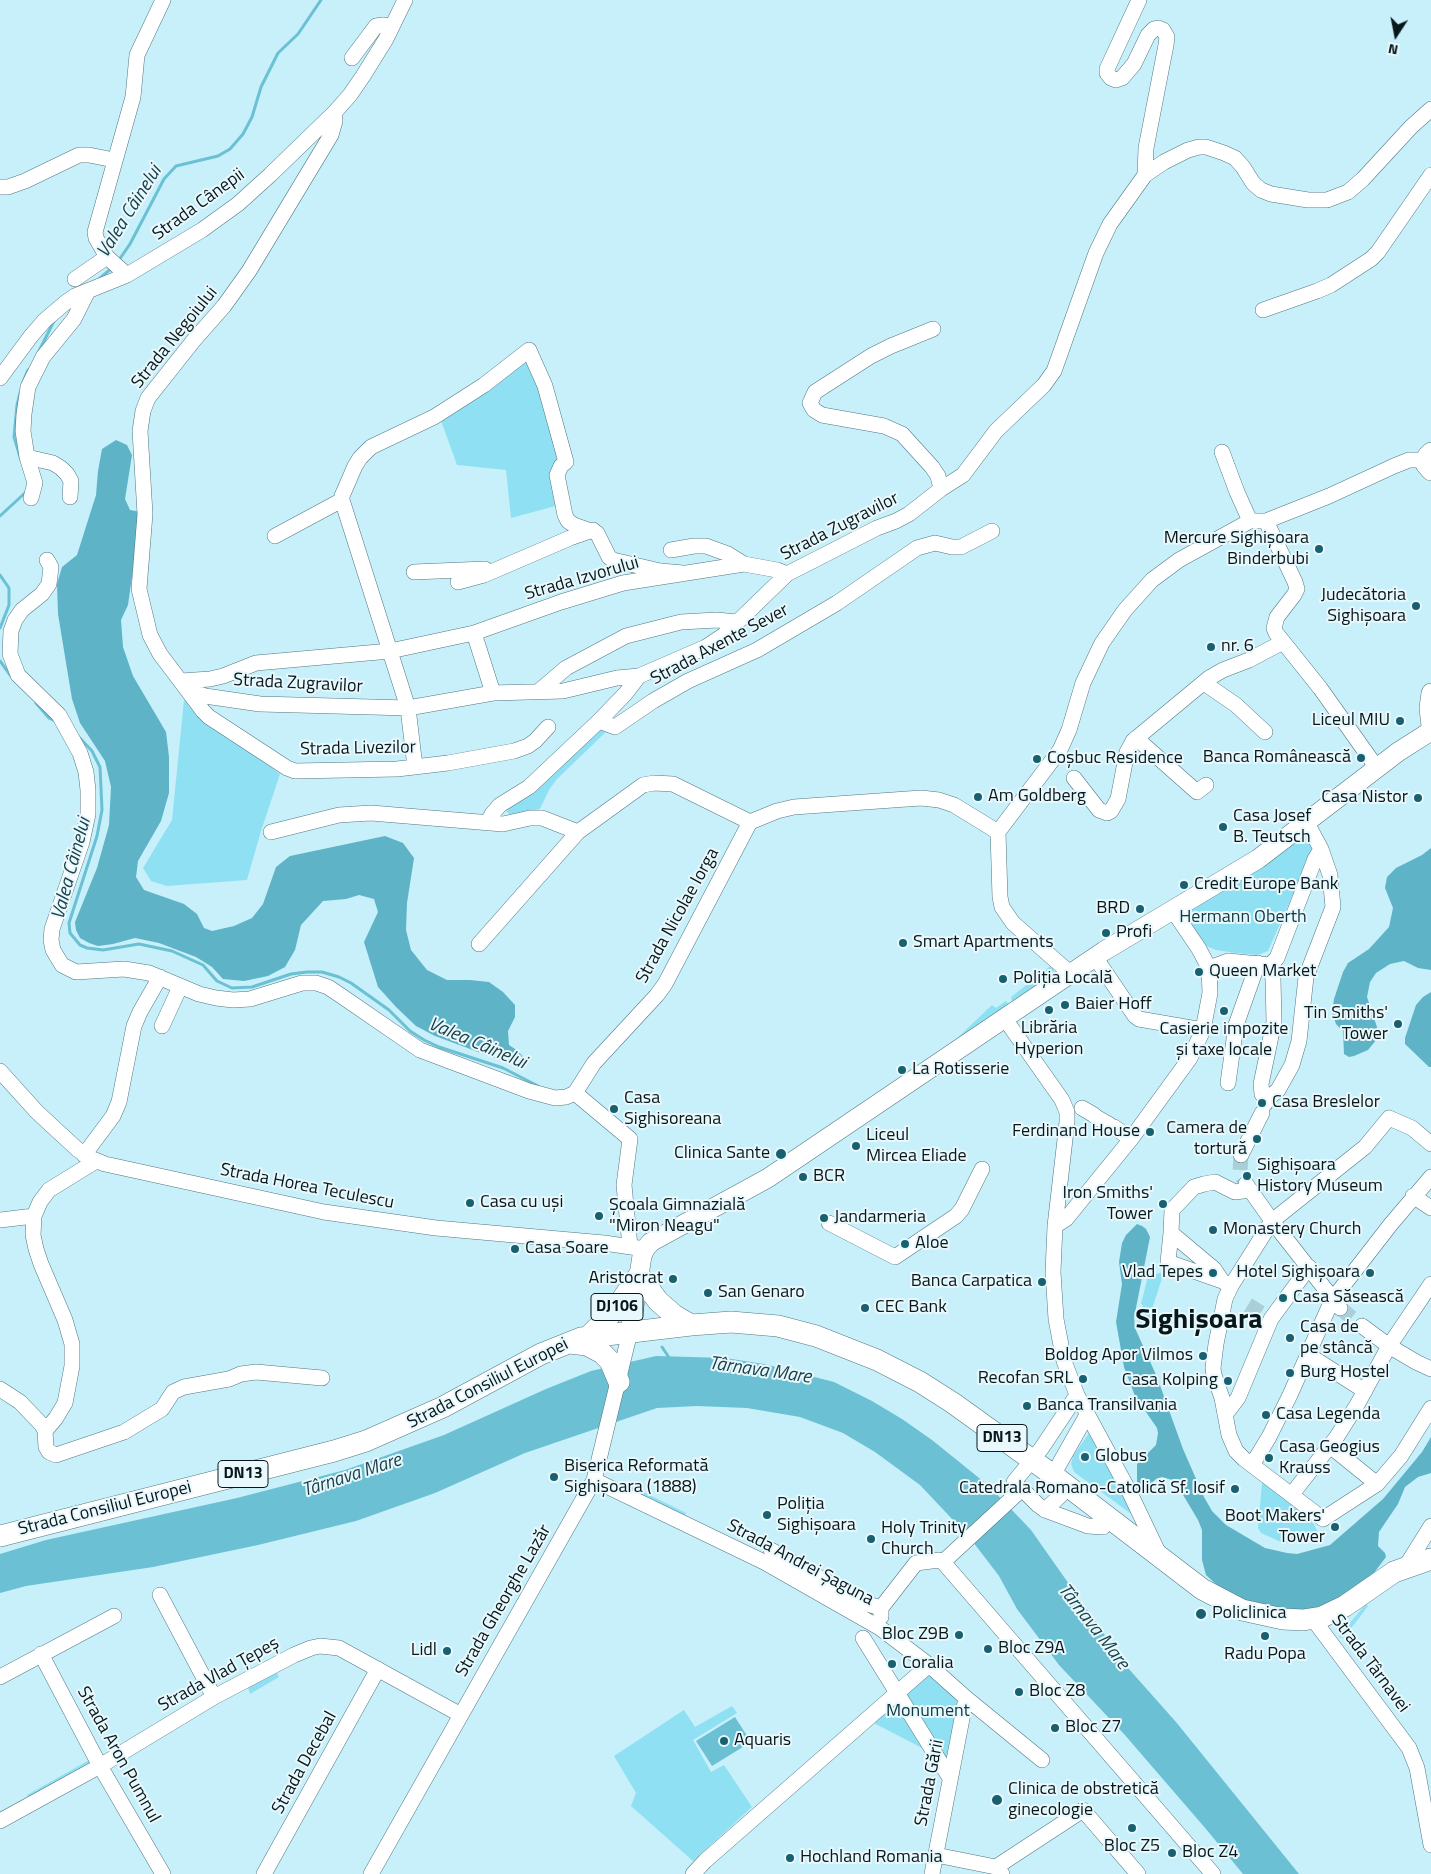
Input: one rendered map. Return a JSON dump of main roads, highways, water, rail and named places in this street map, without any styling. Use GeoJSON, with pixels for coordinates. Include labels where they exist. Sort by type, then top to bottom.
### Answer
{"type":"FeatureCollection","features":[{"type":"Feature","properties":{"kind":"highway","name":"DJ106"},"geometry":{"type":"LineString","coordinates":[[589,1336],[613,1312],[639,1275],[658,1301],[674,1315],[691,1325]]}},
{"type":"Feature","properties":{"kind":"highway","name":"Strada Consiliul Europei"},"geometry":{"type":"LineString","coordinates":[[0,1536],[334,1451],[366,1441],[415,1421],[567,1342],[589,1336],[731,1322],[763,1324],[816,1336],[852,1349],[920,1382],[953,1403],[1053,1475],[1202,1589],[1242,1610],[1283,1619],[1313,1619],[1338,1610],[1394,1572],[1431,1558]]}},
{"type":"Feature","properties":{"kind":"highway"},"geometry":{"type":"LineString","coordinates":[[567,1342],[587,1345],[616,1355],[614,1369],[619,1382]]}},
{"type":"Feature","properties":{"kind":"main road"},"geometry":{"type":"LineString","coordinates":[[1431,693],[1429,708],[1431,726]]}},
{"type":"Feature","properties":{"kind":"main road","name":"DJ106"},"geometry":{"type":"LineString","coordinates":[[630,1332],[639,1275],[638,1247],[651,1242],[768,1178],[1095,957],[1176,915],[1258,859],[1377,768],[1431,731]]}},
{"type":"Feature","properties":{"kind":"water","name":"Târnava Mare"},"geometry":{"type":"Polygon","coordinates":[[[656,1356],[725,1358],[764,1364],[834,1382],[872,1401],[932,1440],[989,1486],[1031,1530],[1128,1668],[1176,1722],[1299,1874],[1243,1874],[1124,1734],[1059,1665],[1017,1609],[999,1576],[970,1538],[920,1485],[875,1452],[843,1433],[800,1417],[747,1408],[697,1406],[657,1408],[525,1453],[435,1493],[356,1521],[258,1545],[153,1567],[26,1586],[0,1593],[0,1554],[46,1540],[237,1498],[345,1470],[444,1435],[591,1371],[656,1356]]]}},
{"type":"Feature","properties":{"kind":"water","name":"Aquaris"},"geometry":{"type":"Polygon","coordinates":[[[735,1717],[751,1742],[712,1766],[696,1741],[735,1717]]]}},
{"type":"Feature","properties":{"kind":"waterway","name":"Valea Câinelui"},"geometry":{"type":"LineString","coordinates":[[119,260],[130,244],[164,179],[176,166],[218,156],[230,149],[243,134],[252,117],[261,87],[278,53],[298,34],[321,0]]}},
{"type":"Feature","properties":{"kind":"waterway","name":"Valea Câinelui"},"geometry":{"type":"LineString","coordinates":[[99,279],[113,267]]}},
{"type":"Feature","properties":{"kind":"waterway","name":"Valea Câinelui"},"geometry":{"type":"LineString","coordinates":[[39,351],[54,321]]}},
{"type":"Feature","properties":{"kind":"waterway","name":"Valea Câinelui"},"geometry":{"type":"LineString","coordinates":[[23,382],[28,370]]}},
{"type":"Feature","properties":{"kind":"waterway","name":"Valea Câinelui"},"geometry":{"type":"LineString","coordinates":[[20,393],[14,437],[21,460]]}},
{"type":"Feature","properties":{"kind":"waterway","name":"Valea Câinelui"},"geometry":{"type":"LineString","coordinates":[[0,516],[26,492]]}},
{"type":"Feature","properties":{"kind":"waterway","name":"Valea Câinelui"},"geometry":{"type":"LineString","coordinates":[[0,575],[9,588],[9,605],[0,628]]}},
{"type":"Feature","properties":{"kind":"waterway","name":"Valea Câinelui"},"geometry":{"type":"LineString","coordinates":[[0,661],[13,679]]}},
{"type":"Feature","properties":{"kind":"waterway","name":"Valea Câinelui"},"geometry":{"type":"LineString","coordinates":[[36,703],[49,718],[55,721]]}},
{"type":"Feature","properties":{"kind":"waterway","name":"Valea Câinelui"},"geometry":{"type":"LineString","coordinates":[[77,735],[92,751],[100,767],[102,810],[97,836],[69,923],[70,933],[80,945],[103,950],[139,944],[172,951],[203,965],[217,981],[232,988],[252,987],[291,974],[307,972],[322,972],[339,977],[351,983],[389,1010],[410,1031],[424,1040],[439,1047],[503,1068],[538,1086]]}},
{"type":"Feature","properties":{"kind":"waterway","name":"Valea Câinelui"},"geometry":{"type":"LineString","coordinates":[[662,1347],[670,1359]]}},
{"type":"Feature","properties":{"kind":"tunnel"},"geometry":{"type":"LineString","coordinates":[[1241,1155],[1240,1172],[1246,1184]]}},
{"type":"Feature","properties":{"kind":"tunnel"},"geometry":{"type":"LineString","coordinates":[[1248,1305],[1271,1319]]}},
{"type":"Feature","properties":{"kind":"tunnel"},"geometry":{"type":"LineString","coordinates":[[1340,1308],[1362,1326]]}},
{"type":"Feature","properties":{"kind":"place","name":"Mercure Sighișoara Binderbubi"},"geometry":{"type":"Point","coordinates":[1319,549]}},
{"type":"Feature","properties":{"kind":"place","name":"Judecătoria Sighișoara"},"geometry":{"type":"Point","coordinates":[1416,606]}},
{"type":"Feature","properties":{"kind":"place","name":"nr. 6"},"geometry":{"type":"Point","coordinates":[1211,647]}},
{"type":"Feature","properties":{"kind":"place","name":"Liceul MIU"},"geometry":{"type":"Point","coordinates":[1400,721]}},
{"type":"Feature","properties":{"kind":"place","name":"Banca Românească"},"geometry":{"type":"Point","coordinates":[1361,758]}},
{"type":"Feature","properties":{"kind":"place","name":"Coșbuc Residence"},"geometry":{"type":"Point","coordinates":[1037,759]}},
{"type":"Feature","properties":{"kind":"place","name":"Am Goldberg"},"geometry":{"type":"Point","coordinates":[978,797]}},
{"type":"Feature","properties":{"kind":"place","name":"Casa Nistor"},"geometry":{"type":"Point","coordinates":[1418,798]}},
{"type":"Feature","properties":{"kind":"place","name":"Casa Josef B. Teutsch"},"geometry":{"type":"Point","coordinates":[1223,827]}},
{"type":"Feature","properties":{"kind":"place","name":"Credit Europe Bank"},"geometry":{"type":"Point","coordinates":[1184,885]}},
{"type":"Feature","properties":{"kind":"place","name":"BRD"},"geometry":{"type":"Point","coordinates":[1140,909]}},
{"type":"Feature","properties":{"kind":"place","name":"Profi"},"geometry":{"type":"Point","coordinates":[1106,933]}},
{"type":"Feature","properties":{"kind":"place","name":"Smart Apartments"},"geometry":{"type":"Point","coordinates":[903,943]}},
{"type":"Feature","properties":{"kind":"place","name":"Queen Market"},"geometry":{"type":"Point","coordinates":[1199,972]}},
{"type":"Feature","properties":{"kind":"place","name":"Poliția Locală"},"geometry":{"type":"Point","coordinates":[1003,979]}},
{"type":"Feature","properties":{"kind":"place","name":"Baier Hoff"},"geometry":{"type":"Point","coordinates":[1065,1005]}},
{"type":"Feature","properties":{"kind":"place","name":"Librăria Hyperion"},"geometry":{"type":"Point","coordinates":[1049,1010]}},
{"type":"Feature","properties":{"kind":"place","name":"Casierie impozite și taxe locale"},"geometry":{"type":"Point","coordinates":[1224,1011]}},
{"type":"Feature","properties":{"kind":"place","name":"Tin Smiths' Tower"},"geometry":{"type":"Point","coordinates":[1398,1024]}},
{"type":"Feature","properties":{"kind":"place","name":"La Rotisserie"},"geometry":{"type":"Point","coordinates":[902,1070]}},
{"type":"Feature","properties":{"kind":"place","name":"Casa Breslelor"},"geometry":{"type":"Point","coordinates":[1262,1103]}},
{"type":"Feature","properties":{"kind":"place","name":"Casa Sighisoreana"},"geometry":{"type":"Point","coordinates":[614,1109]}},
{"type":"Feature","properties":{"kind":"place","name":"Ferdinand House"},"geometry":{"type":"Point","coordinates":[1150,1132]}},
{"type":"Feature","properties":{"kind":"place","name":"Camera de tortură"},"geometry":{"type":"Point","coordinates":[1257,1139]}},
{"type":"Feature","properties":{"kind":"place","name":"Liceul Mircea Eliade"},"geometry":{"type":"Point","coordinates":[856,1146]}},
{"type":"Feature","properties":{"kind":"place","name":"Clinica Sante"},"geometry":{"type":"Point","coordinates":[781,1154]}},
{"type":"Feature","properties":{"kind":"place","name":"Sighișoara History Museum"},"geometry":{"type":"Point","coordinates":[1247,1176]}},
{"type":"Feature","properties":{"kind":"place","name":"BCR"},"geometry":{"type":"Point","coordinates":[803,1177]}},
{"type":"Feature","properties":{"kind":"place","name":"Casa cu uși"},"geometry":{"type":"Point","coordinates":[470,1203]}},
{"type":"Feature","properties":{"kind":"place","name":"Iron Smiths' Tower"},"geometry":{"type":"Point","coordinates":[1163,1204]}},
{"type":"Feature","properties":{"kind":"place","name":"Şcoala Gimnazială \"Miron Neagu\""},"geometry":{"type":"Point","coordinates":[599,1216]}},
{"type":"Feature","properties":{"kind":"place","name":"Jandarmeria"},"geometry":{"type":"Point","coordinates":[824,1218]}},
{"type":"Feature","properties":{"kind":"place","name":"Monastery Church"},"geometry":{"type":"Point","coordinates":[1213,1230]}},
{"type":"Feature","properties":{"kind":"place","name":"Aloe"},"geometry":{"type":"Point","coordinates":[905,1244]}},
{"type":"Feature","properties":{"kind":"place","name":"Casa Soare"},"geometry":{"type":"Point","coordinates":[515,1249]}},
{"type":"Feature","properties":{"kind":"place","name":"Vlad Tepes"},"geometry":{"type":"Point","coordinates":[1213,1273]}},
{"type":"Feature","properties":{"kind":"place","name":"Hotel Sighișoara"},"geometry":{"type":"Point","coordinates":[1370,1273]}},
{"type":"Feature","properties":{"kind":"place","name":"Aristocrat"},"geometry":{"type":"Point","coordinates":[673,1279]}},
{"type":"Feature","properties":{"kind":"place","name":"Banca Carpatica"},"geometry":{"type":"Point","coordinates":[1042,1282]}},
{"type":"Feature","properties":{"kind":"place","name":"San Genaro"},"geometry":{"type":"Point","coordinates":[708,1293]}},
{"type":"Feature","properties":{"kind":"place","name":"Casa Săsească"},"geometry":{"type":"Point","coordinates":[1283,1298]}},
{"type":"Feature","properties":{"kind":"place","name":"CEC Bank"},"geometry":{"type":"Point","coordinates":[865,1308]}},
{"type":"Feature","properties":{"kind":"place","name":"Casa de pe stâncă"},"geometry":{"type":"Point","coordinates":[1290,1338]}},
{"type":"Feature","properties":{"kind":"place","name":"Boldog Apor Vilmos"},"geometry":{"type":"Point","coordinates":[1203,1356]}},
{"type":"Feature","properties":{"kind":"place","name":"Burg Hostel"},"geometry":{"type":"Point","coordinates":[1290,1373]}},
{"type":"Feature","properties":{"kind":"place","name":"Recofan SRL"},"geometry":{"type":"Point","coordinates":[1083,1379]}},
{"type":"Feature","properties":{"kind":"place","name":"Casa Kolping"},"geometry":{"type":"Point","coordinates":[1228,1381]}},
{"type":"Feature","properties":{"kind":"place","name":"Banca Transilvania"},"geometry":{"type":"Point","coordinates":[1027,1406]}},
{"type":"Feature","properties":{"kind":"place","name":"Casa Legenda"},"geometry":{"type":"Point","coordinates":[1266,1415]}},
{"type":"Feature","properties":{"kind":"place","name":"Globus"},"geometry":{"type":"Point","coordinates":[1085,1457]}},
{"type":"Feature","properties":{"kind":"place","name":"Casa Geogius Krauss"},"geometry":{"type":"Point","coordinates":[1269,1458]}},
{"type":"Feature","properties":{"kind":"place","name":"Biserica Reformată Sighișoara (1888)"},"geometry":{"type":"Point","coordinates":[554,1477]}},
{"type":"Feature","properties":{"kind":"place","name":"Catedrala Romano-Catolică Sf. Iosif"},"geometry":{"type":"Point","coordinates":[1235,1489]}},
{"type":"Feature","properties":{"kind":"place","name":"Poliția Sighișoara"},"geometry":{"type":"Point","coordinates":[767,1515]}},
{"type":"Feature","properties":{"kind":"place","name":"Boot Makers' Tower"},"geometry":{"type":"Point","coordinates":[1335,1527]}},
{"type":"Feature","properties":{"kind":"place","name":"Holy Trinity Church"},"geometry":{"type":"Point","coordinates":[871,1539]}},
{"type":"Feature","properties":{"kind":"place","name":"Policlinica"},"geometry":{"type":"Point","coordinates":[1201,1614]}},
{"type":"Feature","properties":{"kind":"place","name":"Bloc Z9B"},"geometry":{"type":"Point","coordinates":[959,1635]}},
{"type":"Feature","properties":{"kind":"place","name":"Radu Popa"},"geometry":{"type":"Point","coordinates":[1265,1636]}},
{"type":"Feature","properties":{"kind":"place","name":"Bloc Z9A"},"geometry":{"type":"Point","coordinates":[988,1649]}},
{"type":"Feature","properties":{"kind":"place","name":"Lidl"},"geometry":{"type":"Point","coordinates":[447,1651]}},
{"type":"Feature","properties":{"kind":"place","name":"Coralia"},"geometry":{"type":"Point","coordinates":[892,1664]}},
{"type":"Feature","properties":{"kind":"place","name":"Bloc Z8"},"geometry":{"type":"Point","coordinates":[1019,1692]}},
{"type":"Feature","properties":{"kind":"place","name":"Bloc Z7"},"geometry":{"type":"Point","coordinates":[1055,1728]}},
{"type":"Feature","properties":{"kind":"place","name":"Aquaris"},"geometry":{"type":"Point","coordinates":[724,1741]}},
{"type":"Feature","properties":{"kind":"place","name":"Clinica de obstretică ginecologie"},"geometry":{"type":"Point","coordinates":[997,1800]}},
{"type":"Feature","properties":{"kind":"place","name":"Bloc Z5"},"geometry":{"type":"Point","coordinates":[1132,1828]}},
{"type":"Feature","properties":{"kind":"place","name":"Bloc Z4"},"geometry":{"type":"Point","coordinates":[1172,1853]}},
{"type":"Feature","properties":{"kind":"place","name":"Hochland Romania"},"geometry":{"type":"Point","coordinates":[790,1858]}},
{"type":"Feature","properties":{"kind":"district","name":"Sighișoara"},"geometry":{"type":"Point","coordinates":[1199,1321]}},
{"type":"Feature","properties":{"kind":"park label","name":"Hermann Oberth"},"geometry":{"type":"Point","coordinates":[1243,918]}},
{"type":"Feature","properties":{"kind":"park label","name":"Monument"},"geometry":{"type":"Point","coordinates":[928,1712]}}]}
